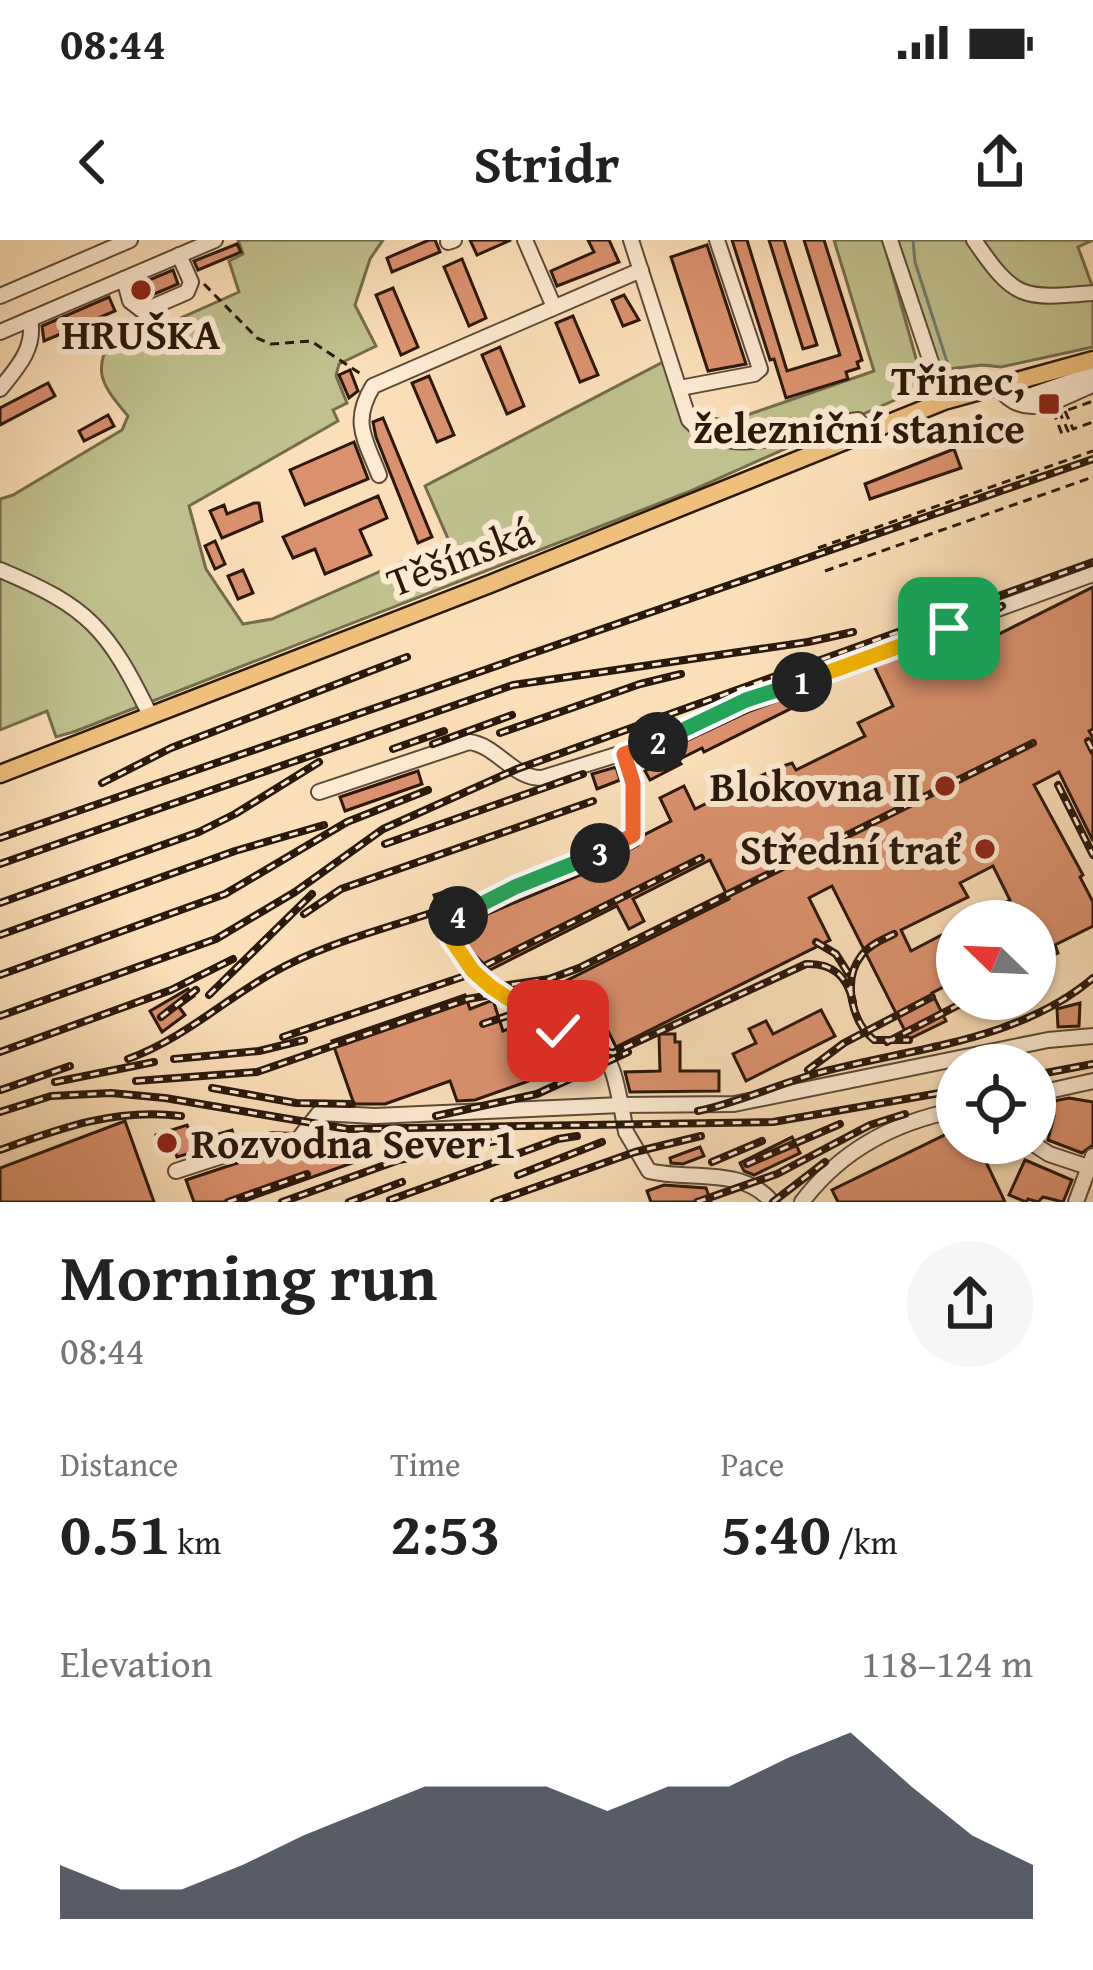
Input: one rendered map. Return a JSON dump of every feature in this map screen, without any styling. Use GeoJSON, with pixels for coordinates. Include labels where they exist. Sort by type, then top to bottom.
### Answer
{"type":"FeatureCollection","features":[{"type":"Feature","properties":{"kind":"main road","name":"Těšínská"},"geometry":{"type":"LineString","coordinates":[[0,774],[490,584],[944,400],[1093,360]]}},
{"type":"Feature","properties":{"kind":"street"},"geometry":{"type":"LineString","coordinates":[[0,296],[130,240]]}},
{"type":"Feature","properties":{"kind":"street"},"geometry":{"type":"LineString","coordinates":[[0,332],[215,240]]}},
{"type":"Feature","properties":{"kind":"street"},"geometry":{"type":"LineString","coordinates":[[525,240],[554,307]]}},
{"type":"Feature","properties":{"kind":"street"},"geometry":{"type":"LineString","coordinates":[[631,240],[689,420],[714,440],[745,441],[852,421],[862,423],[866,430]]}},
{"type":"Feature","properties":{"kind":"street"},"geometry":{"type":"LineString","coordinates":[[680,388],[760,369],[717,240]]}},
{"type":"Feature","properties":{"kind":"street"},"geometry":{"type":"LineString","coordinates":[[890,240],[944,400]]}},
{"type":"Feature","properties":{"kind":"street"},"geometry":{"type":"LineString","coordinates":[[974,240],[1012,289],[1030,296],[1093,293]]}},
{"type":"Feature","properties":{"kind":"street"},"geometry":{"type":"LineString","coordinates":[[124,279],[130,302],[142,311],[187,292],[192,287],[185,249]]}},
{"type":"Feature","properties":{"kind":"street"},"geometry":{"type":"LineString","coordinates":[[379,475],[359,424],[362,404],[373,386],[641,270]]}},
{"type":"Feature","properties":{"kind":"street"},"geometry":{"type":"LineString","coordinates":[[0,389],[24,358],[32,339],[30,319]]}},
{"type":"Feature","properties":{"kind":"street"},"geometry":{"type":"LineString","coordinates":[[996,385],[1009,402],[1031,408],[1088,387],[1092,372]]}},
{"type":"Feature","properties":{"kind":"street"},"geometry":{"type":"LineString","coordinates":[[0,570],[47,590],[85,614],[105,635],[150,715]]}},
{"type":"Feature","properties":{"kind":"street"},"geometry":{"type":"LineString","coordinates":[[319,792],[469,742],[484,745],[532,778],[624,754],[746,700],[1093,574]]}},
{"type":"Feature","properties":{"kind":"street"},"geometry":{"type":"LineString","coordinates":[[624,754],[633,783],[633,835],[578,864],[469,909],[455,918],[454,947],[491,987],[549,1026],[598,1047],[613,1069],[626,1132],[649,1171],[713,1174],[752,1187],[772,1202]]}},
{"type":"Feature","properties":{"kind":"street"},"geometry":{"type":"LineString","coordinates":[[176,1171],[272,1139],[297,1141],[319,1113],[375,1116],[734,1104],[1048,1040],[1093,1036]]}},
{"type":"Feature","properties":{"kind":"street"},"geometry":{"type":"LineString","coordinates":[[1056,1089],[1093,1081]]}},
{"type":"Feature","properties":{"kind":"street"},"geometry":{"type":"LineString","coordinates":[[802,1202],[839,1160],[868,1140],[936,1116]]}},
{"type":"Feature","properties":{"kind":"street"},"geometry":{"type":"LineString","coordinates":[[1056,1155],[1091,1162],[1076,1202]]}},
{"type":"Feature","properties":{"kind":"path"},"geometry":{"type":"LineString","coordinates":[[187,272],[257,338],[271,344],[311,341],[373,386]]}},
{"type":"Feature","properties":{"kind":"path"},"geometry":{"type":"LineString","coordinates":[[1052,407],[1062,434],[1068,431],[1060,413],[1093,401]]}},
{"type":"Feature","properties":{"kind":"path"},"geometry":{"type":"LineString","coordinates":[[1065,411],[1073,430],[1093,422]]}},
{"type":"Feature","properties":{"kind":"path"},"geometry":{"type":"LineString","coordinates":[[818,548],[1093,451]]}},
{"type":"Feature","properties":{"kind":"path"},"geometry":{"type":"LineString","coordinates":[[825,572],[1093,476]]}},
{"type":"Feature","properties":{"kind":"green space"},"geometry":{"type":"Polygon","coordinates":[[[238,240],[383,240],[370,259],[355,305],[376,346],[339,364],[336,376],[347,403],[333,410],[338,421],[189,506],[206,569],[243,624],[272,619],[449,541],[425,486],[667,360],[684,413],[730,421],[874,371],[834,240],[883,240],[924,387],[688,492],[76,731],[56,737],[47,711],[0,730],[0,499],[122,430],[128,416],[107,387],[101,369],[113,336],[176,320],[239,292],[229,261],[243,254],[238,240]]]}},
{"type":"Feature","properties":{"kind":"green space"},"geometry":{"type":"Polygon","coordinates":[[[897,240],[1093,240],[1078,247],[1093,288],[1093,347],[1001,367],[940,370],[897,240]]]}},
{"type":"Feature","properties":{"kind":"building"},"geometry":{"type":"Polygon","coordinates":[[[435,240],[440,252],[392,272],[387,258],[435,240]]]}},
{"type":"Feature","properties":{"kind":"building"},"geometry":{"type":"Polygon","coordinates":[[[470,240],[511,240],[477,255],[470,240]]]}},
{"type":"Feature","properties":{"kind":"building"},"geometry":{"type":"Polygon","coordinates":[[[588,240],[609,240],[619,262],[557,286],[551,271],[594,252],[588,240]]]}},
{"type":"Feature","properties":{"kind":"building"},"geometry":{"type":"Polygon","coordinates":[[[732,240],[747,240],[787,371],[840,355],[804,240],[824,240],[862,360],[857,362],[859,368],[846,372],[848,379],[786,398],[732,240]]]}},
{"type":"Feature","properties":{"kind":"building"},"geometry":{"type":"Polygon","coordinates":[[[769,240],[784,240],[817,345],[803,349],[769,240]]]}},
{"type":"Feature","properties":{"kind":"building"},"geometry":{"type":"Polygon","coordinates":[[[237,244],[241,252],[198,270],[194,261],[237,244]]]}},
{"type":"Feature","properties":{"kind":"building"},"geometry":{"type":"Polygon","coordinates":[[[707,245],[746,364],[708,371],[671,257],[707,245]]]}},
{"type":"Feature","properties":{"kind":"building"},"geometry":{"type":"Polygon","coordinates":[[[462,259],[486,318],[469,326],[444,267],[462,259]]]}},
{"type":"Feature","properties":{"kind":"building"},"geometry":{"type":"Polygon","coordinates":[[[173,270],[178,284],[145,298],[140,294],[137,285],[173,270]]]}},
{"type":"Feature","properties":{"kind":"building"},"geometry":{"type":"Polygon","coordinates":[[[393,288],[418,347],[401,355],[376,295],[393,288]]]}},
{"type":"Feature","properties":{"kind":"building"},"geometry":{"type":"Polygon","coordinates":[[[624,295],[639,320],[623,326],[612,300],[624,295]]]}},
{"type":"Feature","properties":{"kind":"building"},"geometry":{"type":"Polygon","coordinates":[[[109,297],[115,311],[44,341],[42,326],[109,297]]]}},
{"type":"Feature","properties":{"kind":"building"},"geometry":{"type":"Polygon","coordinates":[[[573,316],[598,375],[580,382],[556,323],[573,316]]]}},
{"type":"Feature","properties":{"kind":"building"},"geometry":{"type":"Polygon","coordinates":[[[500,347],[524,406],[507,414],[482,355],[500,347]]]}},
{"type":"Feature","properties":{"kind":"building"},"geometry":{"type":"Polygon","coordinates":[[[350,370],[358,391],[349,398],[339,375],[350,370]]]}},
{"type":"Feature","properties":{"kind":"building"},"geometry":{"type":"Polygon","coordinates":[[[429,376],[454,435],[437,442],[412,383],[429,376]]]}},
{"type":"Feature","properties":{"kind":"building"},"geometry":{"type":"Polygon","coordinates":[[[48,383],[55,396],[0,425],[0,408],[48,383]]]}},
{"type":"Feature","properties":{"kind":"building"},"geometry":{"type":"Polygon","coordinates":[[[108,415],[114,426],[84,441],[79,431],[108,415]]]}},
{"type":"Feature","properties":{"kind":"building"},"geometry":{"type":"Polygon","coordinates":[[[383,418],[432,537],[418,543],[376,437],[373,422],[383,418]]]}},
{"type":"Feature","properties":{"kind":"building"},"geometry":{"type":"Polygon","coordinates":[[[354,442],[368,479],[305,505],[290,470],[354,442]]]}},
{"type":"Feature","properties":{"kind":"building"},"geometry":{"type":"Polygon","coordinates":[[[954,449],[961,468],[870,499],[865,484],[954,449]]]}},
{"type":"Feature","properties":{"kind":"building"},"geometry":{"type":"Polygon","coordinates":[[[378,496],[387,518],[360,530],[371,555],[325,574],[315,549],[293,558],[283,537],[378,496]]]}},
{"type":"Feature","properties":{"kind":"building"},"geometry":{"type":"Polygon","coordinates":[[[259,503],[262,521],[222,538],[210,511],[224,505],[227,514],[259,503]]]}},
{"type":"Feature","properties":{"kind":"building"},"geometry":{"type":"Polygon","coordinates":[[[215,541],[225,564],[215,569],[205,546],[215,541]]]}},
{"type":"Feature","properties":{"kind":"building"},"geometry":{"type":"Polygon","coordinates":[[[243,570],[253,593],[238,599],[228,576],[243,570]]]}},
{"type":"Feature","properties":{"kind":"building"},"geometry":{"type":"Polygon","coordinates":[[[1093,587],[1093,729],[1089,731],[1093,738],[1093,841],[1059,772],[1034,785],[1083,875],[1093,902],[1093,926],[1056,944],[1056,900],[1010,900],[993,866],[960,883],[968,897],[936,900],[936,913],[901,930],[911,951],[936,938],[936,991],[932,993],[936,1020],[946,1021],[909,1039],[832,886],[809,898],[830,940],[616,1047],[595,1005],[564,1021],[554,1015],[542,993],[729,899],[710,860],[633,899],[644,921],[629,929],[617,906],[490,970],[466,946],[463,933],[474,927],[473,920],[583,874],[671,821],[660,798],[684,786],[695,809],[777,768],[792,763],[796,770],[865,736],[858,723],[893,706],[874,666],[909,653],[916,666],[950,651],[953,657],[1093,587]]]}},
{"type":"Feature","properties":{"kind":"building"},"geometry":{"type":"Polygon","coordinates":[[[814,688],[818,695],[704,752],[702,748],[678,760],[681,764],[650,780],[645,771],[653,767],[651,762],[684,742],[814,688]]]}},
{"type":"Feature","properties":{"kind":"building"},"geometry":{"type":"Polygon","coordinates":[[[616,767],[620,780],[597,789],[592,774],[616,767]]]}},
{"type":"Feature","properties":{"kind":"building"},"geometry":{"type":"Polygon","coordinates":[[[418,771],[422,784],[345,811],[340,797],[418,771]]]}},
{"type":"Feature","properties":{"kind":"building"},"geometry":{"type":"Polygon","coordinates":[[[453,889],[457,899],[440,912],[434,895],[453,889]]]}},
{"type":"Feature","properties":{"kind":"building"},"geometry":{"type":"Polygon","coordinates":[[[188,989],[194,996],[179,1007],[185,1015],[162,1032],[150,1011],[188,989]]]}},
{"type":"Feature","properties":{"kind":"building"},"geometry":{"type":"Polygon","coordinates":[[[465,995],[470,1009],[493,1000],[503,1031],[525,1023],[537,1054],[568,1046],[577,1064],[475,1100],[457,1101],[450,1081],[385,1104],[354,1104],[332,1041],[465,995]]]}},
{"type":"Feature","properties":{"kind":"building"},"geometry":{"type":"Polygon","coordinates":[[[1080,1003],[1079,1026],[1058,1027],[1057,1009],[1080,1003]]]}},
{"type":"Feature","properties":{"kind":"building"},"geometry":{"type":"Polygon","coordinates":[[[821,1010],[835,1036],[746,1081],[733,1054],[756,1043],[749,1029],[766,1021],[773,1034],[821,1010]]]}},
{"type":"Feature","properties":{"kind":"building"},"geometry":{"type":"Polygon","coordinates":[[[659,1034],[675,1034],[675,1042],[680,1042],[680,1071],[719,1071],[719,1091],[630,1092],[625,1072],[660,1071],[659,1034]]]}},
{"type":"Feature","properties":{"kind":"building"},"geometry":{"type":"Polygon","coordinates":[[[1056,1101],[1093,1102],[1093,1145],[1082,1153],[1056,1143],[1056,1101]]]}},
{"type":"Feature","properties":{"kind":"building"},"geometry":{"type":"Polygon","coordinates":[[[125,1121],[154,1202],[0,1202],[0,1168],[125,1121]]]}},
{"type":"Feature","properties":{"kind":"building"},"geometry":{"type":"Polygon","coordinates":[[[187,1125],[192,1137],[232,1130],[235,1140],[177,1157],[173,1144],[160,1148],[156,1135],[187,1125]]]}},
{"type":"Feature","properties":{"kind":"building"},"geometry":{"type":"Polygon","coordinates":[[[792,1137],[800,1153],[754,1175],[744,1171],[740,1163],[792,1137]]]}},
{"type":"Feature","properties":{"kind":"building"},"geometry":{"type":"Polygon","coordinates":[[[936,1139],[936,1164],[987,1164],[1005,1202],[838,1202],[832,1190],[936,1139]]]}},
{"type":"Feature","properties":{"kind":"building"},"geometry":{"type":"Polygon","coordinates":[[[344,1141],[352,1163],[242,1202],[194,1202],[186,1180],[274,1151],[286,1155],[344,1141]]]}},
{"type":"Feature","properties":{"kind":"building"},"geometry":{"type":"Polygon","coordinates":[[[700,1147],[704,1156],[671,1163],[670,1158],[700,1147]]]}},
{"type":"Feature","properties":{"kind":"building"},"geometry":{"type":"Polygon","coordinates":[[[1023,1164],[1072,1180],[1063,1202],[1043,1197],[1026,1202],[1009,1195],[1023,1164]]]}},
{"type":"Feature","properties":{"kind":"building"},"geometry":{"type":"Polygon","coordinates":[[[664,1185],[706,1188],[711,1202],[651,1202],[647,1191],[664,1185]]]}},
{"type":"Feature","properties":{"kind":"waterway"},"geometry":{"type":"LineString","coordinates":[[913,240],[915,262],[951,374]]}},
{"type":"Feature","properties":{"kind":"railway"},"geometry":{"type":"LineString","coordinates":[[0,838],[1093,459]]}},
{"type":"Feature","properties":{"kind":"railway"},"geometry":{"type":"LineString","coordinates":[[0,1016],[216,939],[295,892],[383,829],[517,769],[1093,562]]}},
{"type":"Feature","properties":{"kind":"railway"},"geometry":{"type":"LineString","coordinates":[[922,659],[1002,606]]}},
{"type":"Feature","properties":{"kind":"railway"},"geometry":{"type":"LineString","coordinates":[[0,864],[513,685],[853,632]]}},
{"type":"Feature","properties":{"kind":"railway"},"geometry":{"type":"LineString","coordinates":[[102,783],[171,748],[407,657]]}},
{"type":"Feature","properties":{"kind":"railway"},"geometry":{"type":"LineString","coordinates":[[500,733],[681,674]]}},
{"type":"Feature","properties":{"kind":"railway"},"geometry":{"type":"LineString","coordinates":[[433,744],[512,715]]}},
{"type":"Feature","properties":{"kind":"railway"},"geometry":{"type":"LineString","coordinates":[[393,749],[444,731]]}},
{"type":"Feature","properties":{"kind":"railway"},"geometry":{"type":"LineString","coordinates":[[1088,741],[1093,751]]}},
{"type":"Feature","properties":{"kind":"railway"},"geometry":{"type":"LineString","coordinates":[[494,987],[549,979],[579,968],[1033,743]]}},
{"type":"Feature","properties":{"kind":"railway"},"geometry":{"type":"LineString","coordinates":[[0,903],[199,832],[319,762]]}},
{"type":"Feature","properties":{"kind":"railway"},"geometry":{"type":"LineString","coordinates":[[385,844],[583,774]]}},
{"type":"Feature","properties":{"kind":"railway"},"geometry":{"type":"LineString","coordinates":[[1058,785],[1093,855]]}},
{"type":"Feature","properties":{"kind":"railway"},"geometry":{"type":"LineString","coordinates":[[0,975],[225,894],[347,822],[428,790]]}},
{"type":"Feature","properties":{"kind":"railway"},"geometry":{"type":"LineString","coordinates":[[304,914],[341,889],[593,801]]}},
{"type":"Feature","properties":{"kind":"railway"},"geometry":{"type":"LineString","coordinates":[[0,935],[235,851],[324,825]]}},
{"type":"Feature","properties":{"kind":"railway"},"geometry":{"type":"LineString","coordinates":[[283,1037],[462,977],[701,858]]}},
{"type":"Feature","properties":{"kind":"railway"},"geometry":{"type":"LineString","coordinates":[[209,995],[312,894]]}},
{"type":"Feature","properties":{"kind":"railway"},"geometry":{"type":"LineString","coordinates":[[128,1059],[167,1041],[293,962],[434,912]]}},
{"type":"Feature","properties":{"kind":"railway"},"geometry":{"type":"LineString","coordinates":[[894,934],[861,956],[852,977],[852,1001],[860,1023],[874,1040],[909,1040]]}},
{"type":"Feature","properties":{"kind":"railway"},"geometry":{"type":"LineString","coordinates":[[816,942],[836,954],[848,973]]}},
{"type":"Feature","properties":{"kind":"railway"},"geometry":{"type":"LineString","coordinates":[[0,1052],[171,990],[233,959]]}},
{"type":"Feature","properties":{"kind":"railway"},"geometry":{"type":"LineString","coordinates":[[136,1081],[257,1072],[468,999],[496,994],[546,1011],[569,1041],[613,1053],[806,964],[837,973],[853,1002]]}},
{"type":"Feature","properties":{"kind":"railway"},"geometry":{"type":"LineString","coordinates":[[698,1111],[822,1072],[999,1029],[1064,999],[1093,978]]}},
{"type":"Feature","properties":{"kind":"railway"},"geometry":{"type":"LineString","coordinates":[[161,1017],[196,990]]}},
{"type":"Feature","properties":{"kind":"railway"},"geometry":{"type":"LineString","coordinates":[[808,1070],[844,1043],[932,997]]}},
{"type":"Feature","properties":{"kind":"railway"},"geometry":{"type":"LineString","coordinates":[[483,1024],[519,1012],[541,1014]]}},
{"type":"Feature","properties":{"kind":"railway"},"geometry":{"type":"LineString","coordinates":[[887,1042],[936,1017]]}},
{"type":"Feature","properties":{"kind":"railway"},"geometry":{"type":"LineString","coordinates":[[174,1059],[259,1051],[304,1040]]}},
{"type":"Feature","properties":{"kind":"railway"},"geometry":{"type":"LineString","coordinates":[[436,1116],[537,1094],[628,1052]]}},
{"type":"Feature","properties":{"kind":"railway"},"geometry":{"type":"LineString","coordinates":[[55,1082],[154,1062]]}},
{"type":"Feature","properties":{"kind":"railway"},"geometry":{"type":"LineString","coordinates":[[1056,1071],[1093,1064]]}},
{"type":"Feature","properties":{"kind":"railway"},"geometry":{"type":"LineString","coordinates":[[1,1090],[70,1066]]}},
{"type":"Feature","properties":{"kind":"railway"},"geometry":{"type":"LineString","coordinates":[[212,1088],[296,1103],[352,1104]]}},
{"type":"Feature","properties":{"kind":"railway"},"geometry":{"type":"LineString","coordinates":[[0,1112],[51,1096],[111,1093],[348,1129],[773,1122],[936,1094]]}},
{"type":"Feature","properties":{"kind":"railway"},"geometry":{"type":"LineString","coordinates":[[697,1202],[777,1174],[870,1125],[905,1114]]}},
{"type":"Feature","properties":{"kind":"railway"},"geometry":{"type":"LineString","coordinates":[[0,1150],[111,1117],[181,1116]]}},
{"type":"Feature","properties":{"kind":"railway"},"geometry":{"type":"LineString","coordinates":[[747,1164],[840,1124]]}},
{"type":"Feature","properties":{"kind":"railway"},"geometry":{"type":"LineString","coordinates":[[390,1200],[577,1136]]}},
{"type":"Feature","properties":{"kind":"railway"},"geometry":{"type":"LineString","coordinates":[[494,1202],[635,1152],[701,1136]]}},
{"type":"Feature","properties":{"kind":"railway"},"geometry":{"type":"LineString","coordinates":[[282,1202],[399,1160],[501,1140]]}},
{"type":"Feature","properties":{"kind":"railway"},"geometry":{"type":"LineString","coordinates":[[712,1162],[762,1141]]}},
{"type":"Feature","properties":{"kind":"railway"},"geometry":{"type":"LineString","coordinates":[[518,1175],[602,1142]]}},
{"type":"Feature","properties":{"kind":"railway"},"geometry":{"type":"LineString","coordinates":[[773,1202],[825,1162]]}},
{"type":"Feature","properties":{"kind":"railway"},"geometry":{"type":"LineString","coordinates":[[228,1202],[307,1174]]}},
{"type":"Feature","properties":{"kind":"railway"},"geometry":{"type":"LineString","coordinates":[[349,1202],[402,1182]]}},
{"type":"Feature","properties":{"kind":"place","name":"HRUŠKA"},"geometry":{"type":"Point","coordinates":[141,290]}},
{"type":"Feature","properties":{"kind":"place","name":"Třinec, železniční stanice"},"geometry":{"type":"Point","coordinates":[1049,404]}},
{"type":"Feature","properties":{"kind":"place","name":"Blokovna II"},"geometry":{"type":"Point","coordinates":[945,786]}},
{"type":"Feature","properties":{"kind":"place","name":"Střední trať"},"geometry":{"type":"Point","coordinates":[985,849]}},
{"type":"Feature","properties":{"kind":"place","name":"Rozvodna Sever 1"},"geometry":{"type":"Point","coordinates":[167,1143]}},
{"type":"Feature","properties":{"kind":"route"},"geometry":{"type":"LineString","coordinates":[[558,1031],[473,971],[451,939],[455,918],[633,835],[633,783],[624,754],[746,700],[949,628]]}}]}
